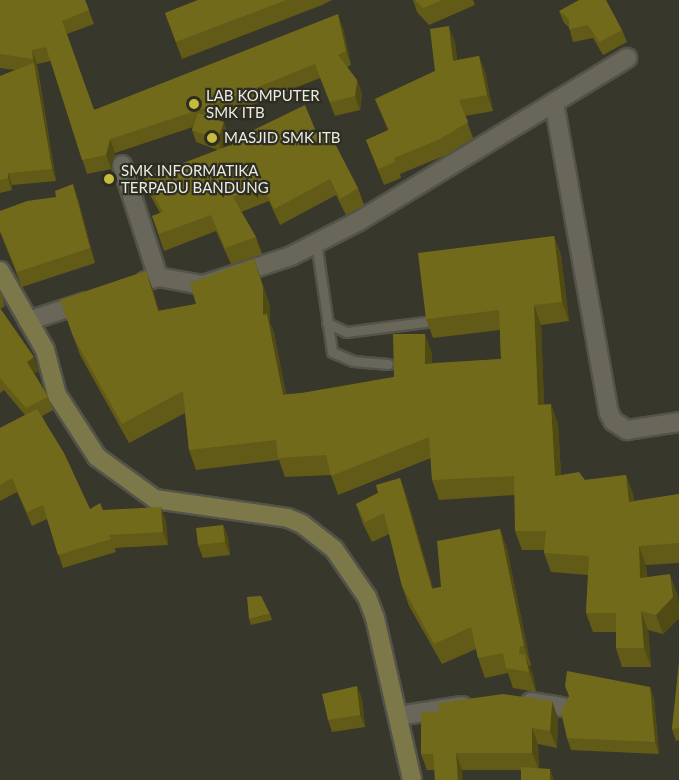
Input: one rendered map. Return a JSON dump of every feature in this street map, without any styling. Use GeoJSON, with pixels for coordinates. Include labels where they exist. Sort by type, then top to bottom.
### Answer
{"type":"FeatureCollection","features":[{"type":"Feature","properties":{"kind":"main road"},"geometry":{"type":"LineString","coordinates":[[0,272],[45,350],[57,395],[97,457],[143,492],[166,503],[288,518],[302,524],[334,549],[367,597],[412,780]]}},
{"type":"Feature","properties":{"kind":"street"},"geometry":{"type":"LineString","coordinates":[[124,289],[158,277],[185,284],[217,283],[266,267],[359,221],[627,58]]}},
{"type":"Feature","properties":{"kind":"street"},"geometry":{"type":"LineString","coordinates":[[554,102],[609,413],[613,421],[627,430],[679,422]]}},
{"type":"Feature","properties":{"kind":"street"},"geometry":{"type":"LineString","coordinates":[[122,165],[158,277]]}},
{"type":"Feature","properties":{"kind":"street"},"geometry":{"type":"LineString","coordinates":[[28,321],[101,297]]}},
{"type":"Feature","properties":{"kind":"street"},"geometry":{"type":"LineString","coordinates":[[509,699],[562,707]]}},
{"type":"Feature","properties":{"kind":"street"},"geometry":{"type":"LineString","coordinates":[[398,716],[483,702]]}},
{"type":"Feature","properties":{"kind":"lane"},"geometry":{"type":"LineString","coordinates":[[316,242],[332,352],[353,361],[388,364]]}},
{"type":"Feature","properties":{"kind":"lane"},"geometry":{"type":"LineString","coordinates":[[327,323],[346,332],[425,322]]}},
{"type":"Feature","properties":{"kind":"building"},"geometry":{"type":"Polygon","coordinates":[[[0,0],[85,0],[89,10],[62,21],[94,110],[338,14],[346,51],[338,55],[357,80],[355,96],[330,102],[315,64],[211,106],[110,139],[106,155],[82,160],[46,47],[32,50],[33,59],[0,54],[0,0]]]}},
{"type":"Feature","properties":{"kind":"building"},"geometry":{"type":"Polygon","coordinates":[[[198,0],[286,0],[176,42],[165,13],[198,0]]]}},
{"type":"Feature","properties":{"kind":"building"},"geometry":{"type":"Polygon","coordinates":[[[415,0],[442,0],[423,8],[415,0]]]}},
{"type":"Feature","properties":{"kind":"building"},"geometry":{"type":"Polygon","coordinates":[[[579,0],[606,0],[622,30],[599,42],[588,25],[569,29],[569,19],[559,11],[579,0]]]}},
{"type":"Feature","properties":{"kind":"building"},"geometry":{"type":"Polygon","coordinates":[[[449,26],[453,61],[479,56],[487,95],[459,100],[468,122],[440,139],[394,158],[395,162],[378,169],[366,140],[389,130],[375,99],[435,71],[430,29],[449,26]]]}},
{"type":"Feature","properties":{"kind":"building"},"geometry":{"type":"Polygon","coordinates":[[[34,63],[52,169],[8,173],[8,178],[0,180],[0,76],[34,63]]]}},
{"type":"Feature","properties":{"kind":"building"},"geometry":{"type":"Polygon","coordinates":[[[305,105],[319,139],[330,134],[358,188],[340,199],[330,179],[274,209],[263,185],[233,197],[256,237],[225,248],[211,215],[159,234],[152,216],[163,212],[144,178],[236,143],[231,141],[305,105]]]}},
{"type":"Feature","properties":{"kind":"building"},"geometry":{"type":"Polygon","coordinates":[[[198,113],[224,122],[218,139],[192,130],[198,113]]]}},
{"type":"Feature","properties":{"kind":"building"},"geometry":{"type":"Polygon","coordinates":[[[73,184],[90,248],[17,272],[0,230],[0,211],[27,201],[56,197],[55,191],[73,184]]]}},
{"type":"Feature","properties":{"kind":"building"},"geometry":{"type":"Polygon","coordinates":[[[554,236],[562,302],[534,305],[538,405],[551,404],[555,476],[579,472],[585,480],[626,475],[629,502],[679,494],[679,543],[639,546],[640,578],[670,574],[673,597],[656,615],[641,611],[644,648],[616,648],[616,613],[586,613],[589,556],[544,553],[546,531],[515,531],[514,476],[432,480],[429,437],[331,476],[326,455],[278,458],[276,440],[189,450],[183,391],[122,424],[73,336],[60,300],[146,271],[158,311],[196,304],[190,283],[254,259],[263,287],[263,315],[267,314],[283,395],[302,393],[394,377],[393,334],[425,334],[425,364],[501,359],[499,310],[426,319],[418,253],[554,236]]]}},
{"type":"Feature","properties":{"kind":"building"},"geometry":{"type":"Polygon","coordinates":[[[0,308],[34,357],[27,362],[48,397],[26,408],[0,378],[0,308]]]}},
{"type":"Feature","properties":{"kind":"building"},"geometry":{"type":"Polygon","coordinates":[[[37,409],[64,453],[90,509],[100,503],[103,510],[161,507],[163,532],[109,535],[111,539],[58,555],[43,505],[27,512],[12,478],[0,485],[0,428],[37,409]]]}},
{"type":"Feature","properties":{"kind":"building"},"geometry":{"type":"Polygon","coordinates":[[[400,478],[432,589],[441,587],[437,541],[500,529],[524,646],[520,646],[519,654],[525,655],[529,672],[506,668],[503,653],[478,658],[471,627],[434,644],[402,586],[384,513],[365,522],[356,504],[378,493],[376,485],[400,478]]]}},
{"type":"Feature","properties":{"kind":"building"},"geometry":{"type":"Polygon","coordinates":[[[223,525],[225,542],[198,545],[196,528],[223,525]]]}},
{"type":"Feature","properties":{"kind":"building"},"geometry":{"type":"Polygon","coordinates":[[[261,596],[270,614],[249,619],[247,597],[261,596]]]}},
{"type":"Feature","properties":{"kind":"building"},"geometry":{"type":"Polygon","coordinates":[[[679,663],[679,728],[672,729],[679,663]]]}},
{"type":"Feature","properties":{"kind":"building"},"geometry":{"type":"Polygon","coordinates":[[[567,671],[650,687],[655,742],[567,738],[561,712],[569,696],[565,686],[567,671]]]}},
{"type":"Feature","properties":{"kind":"building"},"geometry":{"type":"Polygon","coordinates":[[[357,686],[360,715],[328,720],[322,694],[357,686]]]}},
{"type":"Feature","properties":{"kind":"building"},"geometry":{"type":"Polygon","coordinates":[[[503,694],[552,701],[550,731],[532,728],[532,753],[456,753],[458,780],[435,780],[433,754],[421,754],[421,712],[439,712],[439,703],[503,694]]]}},
{"type":"Feature","properties":{"kind":"building"},"geometry":{"type":"Polygon","coordinates":[[[521,767],[550,769],[550,780],[521,780],[521,767]]]}},
{"type":"Feature","properties":{"kind":"place","name":"LAB KOMPUTER SMK ITB"},"geometry":{"type":"Point","coordinates":[194,104]}},
{"type":"Feature","properties":{"kind":"place","name":"MASJID SMK ITB"},"geometry":{"type":"Point","coordinates":[212,138]}},
{"type":"Feature","properties":{"kind":"place","name":"SMK INFORMATIKA TERPADU BANDUNG"},"geometry":{"type":"Point","coordinates":[109,179]}}]}
